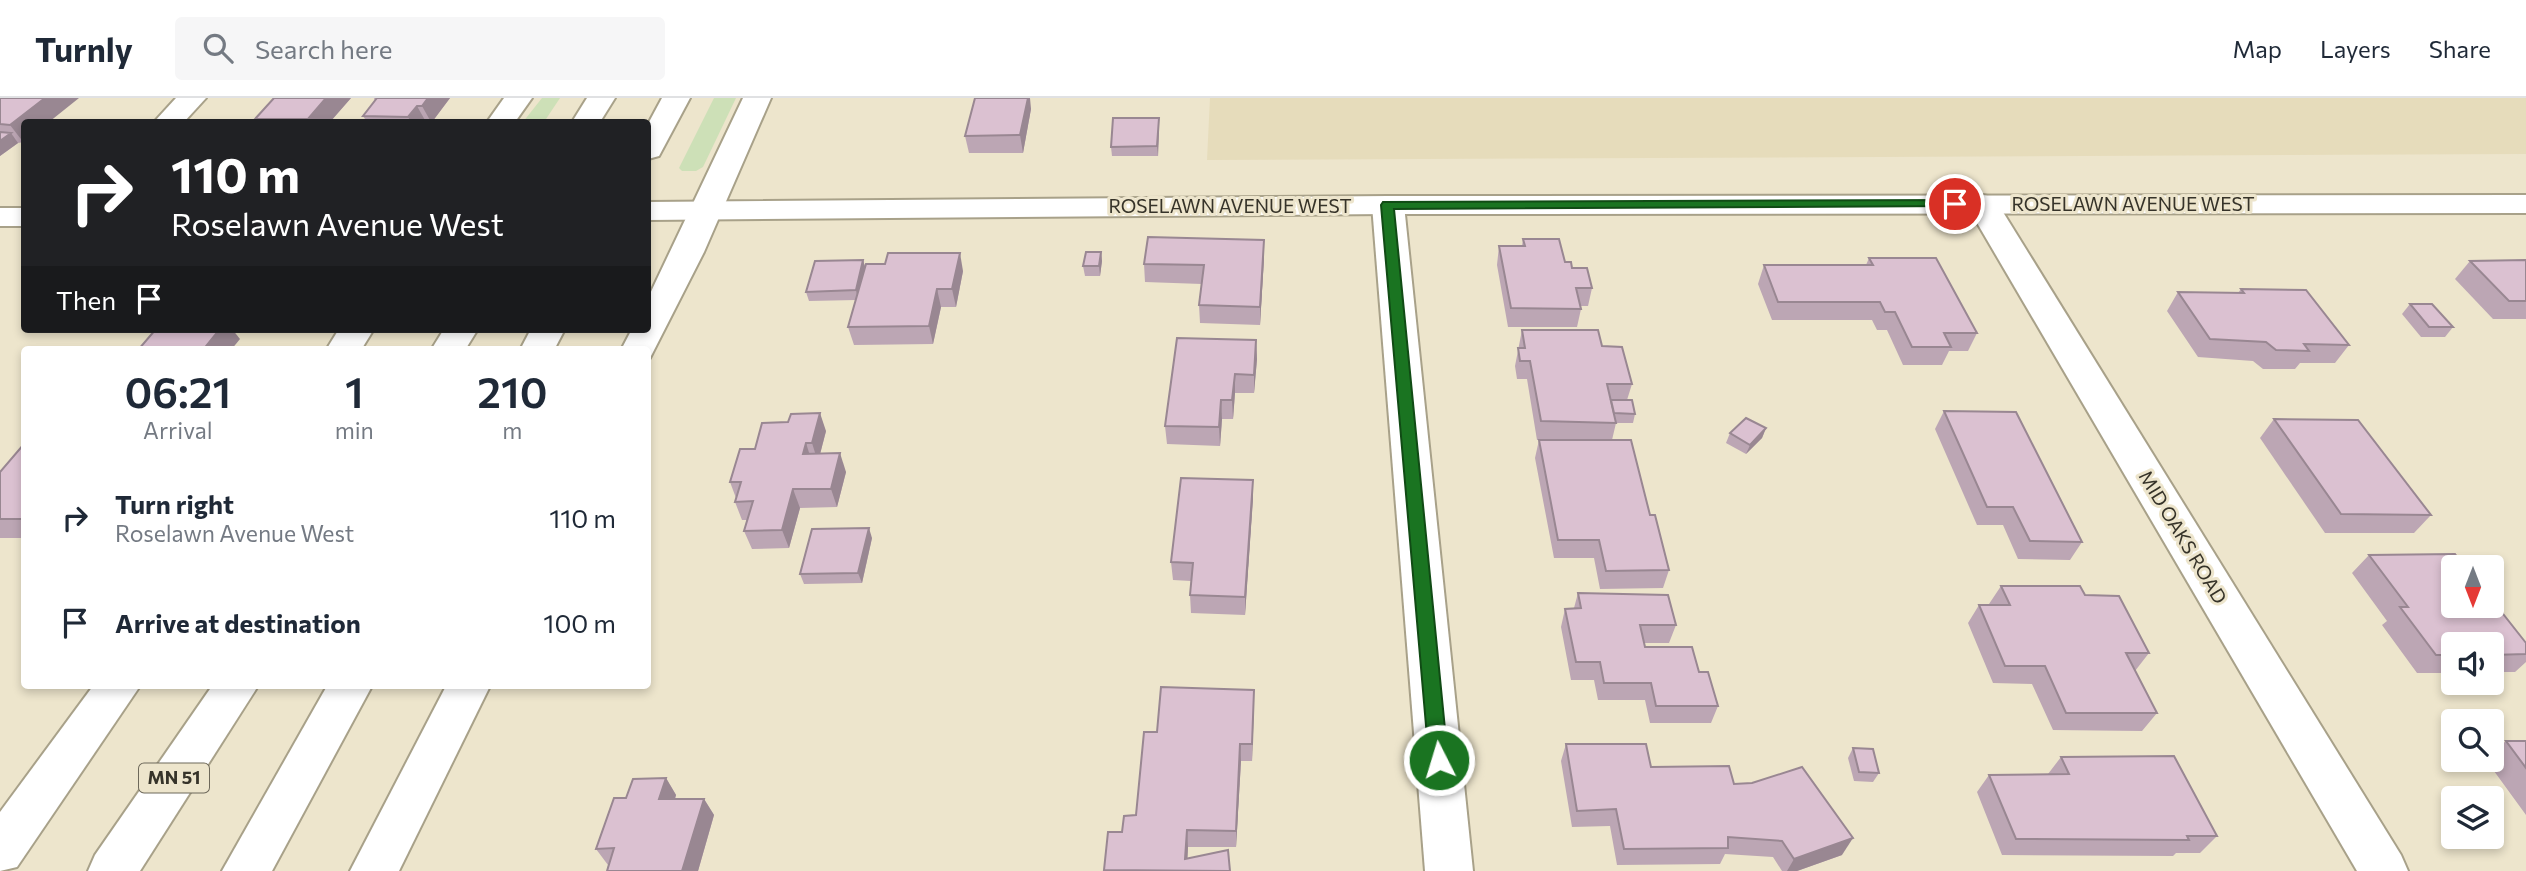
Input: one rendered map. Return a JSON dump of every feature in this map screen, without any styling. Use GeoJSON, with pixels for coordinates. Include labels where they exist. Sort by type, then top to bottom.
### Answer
{"type":"FeatureCollection","features":[{"type":"Feature","properties":{"kind":"street"},"geometry":{"type":"LineString","coordinates":[[170,119],[192,98]]}},
{"type":"Feature","properties":{"kind":"street"},"geometry":{"type":"LineString","coordinates":[[503,119],[518,98]]}},
{"type":"Feature","properties":{"kind":"street"},"geometry":{"type":"LineString","coordinates":[[588,119],[601,98]]}},
{"type":"Feature","properties":{"kind":"street"},"geometry":{"type":"LineString","coordinates":[[651,144],[676,98]]}},
{"type":"Feature","properties":{"kind":"street"},"geometry":{"type":"LineString","coordinates":[[651,324],[688,251],[757,98]]}},
{"type":"Feature","properties":{"kind":"street","name":"MID OAKS ROAD"},"geometry":{"type":"LineString","coordinates":[[1982,204],[2384,871]]}},
{"type":"Feature","properties":{"kind":"street","name":"ROSELAWN AVENUE WEST"},"geometry":{"type":"LineString","coordinates":[[651,211],[1388,205],[2526,204]]}},
{"type":"Feature","properties":{"kind":"street"},"geometry":{"type":"LineString","coordinates":[[1388,205],[1449,871]]}},
{"type":"Feature","properties":{"kind":"street"},"geometry":{"type":"LineString","coordinates":[[0,217],[21,217]]}},
{"type":"Feature","properties":{"kind":"street"},"geometry":{"type":"LineString","coordinates":[[0,851],[116,689]]}},
{"type":"Feature","properties":{"kind":"street","name":"MN 51"},"geometry":{"type":"LineString","coordinates":[[112,871],[234,689]]}},
{"type":"Feature","properties":{"kind":"street"},"geometry":{"type":"LineString","coordinates":[[246,871],[348,689]]}},
{"type":"Feature","properties":{"kind":"street"},"geometry":{"type":"LineString","coordinates":[[374,871],[465,689]]}},
{"type":"Feature","properties":{"kind":"shaded area"},"geometry":{"type":"Polygon","coordinates":[[[1210,98],[2526,98],[2526,154],[1207,160],[1210,98]]]}},
{"type":"Feature","properties":{"kind":"green space"},"geometry":{"type":"Polygon","coordinates":[[[542,98],[560,98],[546,119],[525,119],[542,98]]]}},
{"type":"Feature","properties":{"kind":"green space"},"geometry":{"type":"Polygon","coordinates":[[[714,98],[736,98],[703,167],[696,171],[682,171],[679,168],[714,98]]]}},
{"type":"Feature","properties":{"kind":"building"},"geometry":{"type":"Polygon","coordinates":[[[0,98],[45,98],[10,125],[0,124],[0,98]]]}},
{"type":"Feature","properties":{"kind":"building"},"geometry":{"type":"Polygon","coordinates":[[[274,98],[326,98],[308,119],[255,119],[274,98]]]}},
{"type":"Feature","properties":{"kind":"building"},"geometry":{"type":"Polygon","coordinates":[[[377,98],[428,98],[408,117],[363,116],[377,98]]]}},
{"type":"Feature","properties":{"kind":"building"},"geometry":{"type":"Polygon","coordinates":[[[975,98],[1028,98],[1020,135],[965,136],[975,98]]]}},
{"type":"Feature","properties":{"kind":"building"},"geometry":{"type":"Polygon","coordinates":[[[1113,118],[1159,118],[1157,146],[1111,147],[1113,118]]]}},
{"type":"Feature","properties":{"kind":"building"},"geometry":{"type":"Polygon","coordinates":[[[0,132],[11,133],[0,141],[0,132]]]}},
{"type":"Feature","properties":{"kind":"building"},"geometry":{"type":"Polygon","coordinates":[[[1148,237],[1264,240],[1260,307],[1199,305],[1204,265],[1144,264],[1148,237]]]}},
{"type":"Feature","properties":{"kind":"building"},"geometry":{"type":"Polygon","coordinates":[[[1523,239],[1559,239],[1565,262],[1571,262],[1572,268],[1587,268],[1592,288],[1576,288],[1581,309],[1511,308],[1499,246],[1525,246],[1523,239]]]}},
{"type":"Feature","properties":{"kind":"building"},"geometry":{"type":"Polygon","coordinates":[[[1086,252],[1101,252],[1099,266],[1083,266],[1086,252]]]}},
{"type":"Feature","properties":{"kind":"building"},"geometry":{"type":"Polygon","coordinates":[[[888,253],[960,253],[952,289],[937,289],[929,326],[848,327],[866,264],[885,264],[888,253]]]}},
{"type":"Feature","properties":{"kind":"building"},"geometry":{"type":"Polygon","coordinates":[[[1869,258],[1936,258],[1977,333],[1944,333],[1951,347],[1912,347],[1895,312],[1885,312],[1880,302],[1778,302],[1764,265],[1873,265],[1869,258]]]}},
{"type":"Feature","properties":{"kind":"building"},"geometry":{"type":"Polygon","coordinates":[[[863,260],[856,290],[806,292],[815,261],[863,260]]]}},
{"type":"Feature","properties":{"kind":"building"},"geometry":{"type":"Polygon","coordinates":[[[2526,260],[2526,301],[2509,301],[2470,261],[2526,260]]]}},
{"type":"Feature","properties":{"kind":"building"},"geometry":{"type":"Polygon","coordinates":[[[2241,289],[2306,290],[2349,345],[2304,344],[2309,351],[2276,350],[2266,342],[2210,339],[2178,292],[2244,293],[2241,289]]]}},
{"type":"Feature","properties":{"kind":"building"},"geometry":{"type":"Polygon","coordinates":[[[2410,304],[2432,304],[2453,327],[2429,327],[2410,304]]]}},
{"type":"Feature","properties":{"kind":"building"},"geometry":{"type":"Polygon","coordinates":[[[1522,330],[1598,330],[1602,346],[1622,347],[1632,384],[1607,384],[1616,423],[1541,421],[1530,361],[1520,361],[1518,348],[1525,348],[1522,330]]]}},
{"type":"Feature","properties":{"kind":"building"},"geometry":{"type":"Polygon","coordinates":[[[153,333],[217,333],[206,346],[141,346],[153,333]]]}},
{"type":"Feature","properties":{"kind":"building"},"geometry":{"type":"Polygon","coordinates":[[[1177,338],[1256,340],[1254,375],[1235,374],[1232,400],[1221,400],[1219,427],[1165,426],[1177,338]]]}},
{"type":"Feature","properties":{"kind":"building"},"geometry":{"type":"Polygon","coordinates":[[[1611,400],[1632,400],[1635,414],[1614,413],[1611,400]]]}},
{"type":"Feature","properties":{"kind":"building"},"geometry":{"type":"Polygon","coordinates":[[[1944,411],[2016,412],[2082,542],[2030,541],[2013,507],[1987,507],[1944,411]]]}},
{"type":"Feature","properties":{"kind":"building"},"geometry":{"type":"Polygon","coordinates":[[[820,413],[812,443],[806,443],[803,454],[840,453],[831,489],[793,489],[782,530],[744,531],[753,501],[735,502],[741,482],[730,482],[740,449],[755,449],[762,423],[788,422],[791,414],[820,413]]]}},
{"type":"Feature","properties":{"kind":"building"},"geometry":{"type":"Polygon","coordinates":[[[1746,418],[1766,428],[1750,445],[1730,433],[1746,418]]]}},
{"type":"Feature","properties":{"kind":"building"},"geometry":{"type":"Polygon","coordinates":[[[2274,419],[2358,420],[2431,515],[2341,514],[2274,419]]]}},
{"type":"Feature","properties":{"kind":"building"},"geometry":{"type":"Polygon","coordinates":[[[1539,440],[1631,440],[1650,515],[1655,515],[1669,570],[1606,571],[1599,540],[1558,540],[1539,440]]]}},
{"type":"Feature","properties":{"kind":"building"},"geometry":{"type":"Polygon","coordinates":[[[21,448],[21,519],[0,519],[0,472],[21,448]]]}},
{"type":"Feature","properties":{"kind":"building"},"geometry":{"type":"Polygon","coordinates":[[[1181,478],[1253,480],[1245,597],[1190,595],[1193,563],[1171,562],[1181,478]]]}},
{"type":"Feature","properties":{"kind":"building"},"geometry":{"type":"Polygon","coordinates":[[[869,528],[858,573],[800,574],[812,529],[869,528]]]}},
{"type":"Feature","properties":{"kind":"building"},"geometry":{"type":"Polygon","coordinates":[[[2455,554],[2441,555],[2441,618],[2504,618],[2504,615],[2526,643],[2526,654],[2504,655],[2504,632],[2441,632],[2441,655],[2436,655],[2400,607],[2408,607],[2369,555],[2455,554]]]}},
{"type":"Feature","properties":{"kind":"building"},"geometry":{"type":"Polygon","coordinates":[[[2001,586],[2080,586],[2085,595],[2119,596],[2149,653],[2126,653],[2157,713],[2066,713],[2045,666],[2005,666],[1979,605],[2010,605],[2001,586]]]}},
{"type":"Feature","properties":{"kind":"building"},"geometry":{"type":"Polygon","coordinates":[[[1578,593],[1668,595],[1676,625],[1640,625],[1645,647],[1692,647],[1699,672],[1708,672],[1718,706],[1656,706],[1651,683],[1604,683],[1600,662],[1576,662],[1565,609],[1581,608],[1578,593]]]}},
{"type":"Feature","properties":{"kind":"building"},"geometry":{"type":"Polygon","coordinates":[[[1161,687],[1254,690],[1252,744],[1240,744],[1236,831],[1187,830],[1185,859],[1228,850],[1230,871],[1104,870],[1108,832],[1122,832],[1124,816],[1136,815],[1144,732],[1157,732],[1161,687]]]}},
{"type":"Feature","properties":{"kind":"building"},"geometry":{"type":"Polygon","coordinates":[[[2506,741],[2526,741],[2526,768],[2506,741]]]}},
{"type":"Feature","properties":{"kind":"building"},"geometry":{"type":"Polygon","coordinates":[[[1566,744],[1646,744],[1651,767],[1729,766],[1734,784],[1752,783],[1802,767],[1853,838],[1794,859],[1782,841],[1728,837],[1728,848],[1624,849],[1616,809],[1577,811],[1566,744]]]}},
{"type":"Feature","properties":{"kind":"building"},"geometry":{"type":"Polygon","coordinates":[[[1853,748],[1873,749],[1879,773],[1859,772],[1853,748]]]}},
{"type":"Feature","properties":{"kind":"building"},"geometry":{"type":"Polygon","coordinates":[[[2174,756],[2217,836],[2187,836],[2189,840],[2016,839],[1989,775],[2069,774],[2061,757],[2174,756]]]}},
{"type":"Feature","properties":{"kind":"building"},"geometry":{"type":"Polygon","coordinates":[[[666,778],[659,799],[704,799],[682,871],[607,871],[614,848],[596,849],[614,798],[626,798],[633,779],[666,778]]]}},
{"type":"Feature","properties":{"kind":"route"},"geometry":{"type":"LineString","coordinates":[[1439,760],[1388,205],[1955,204]]}}]}
